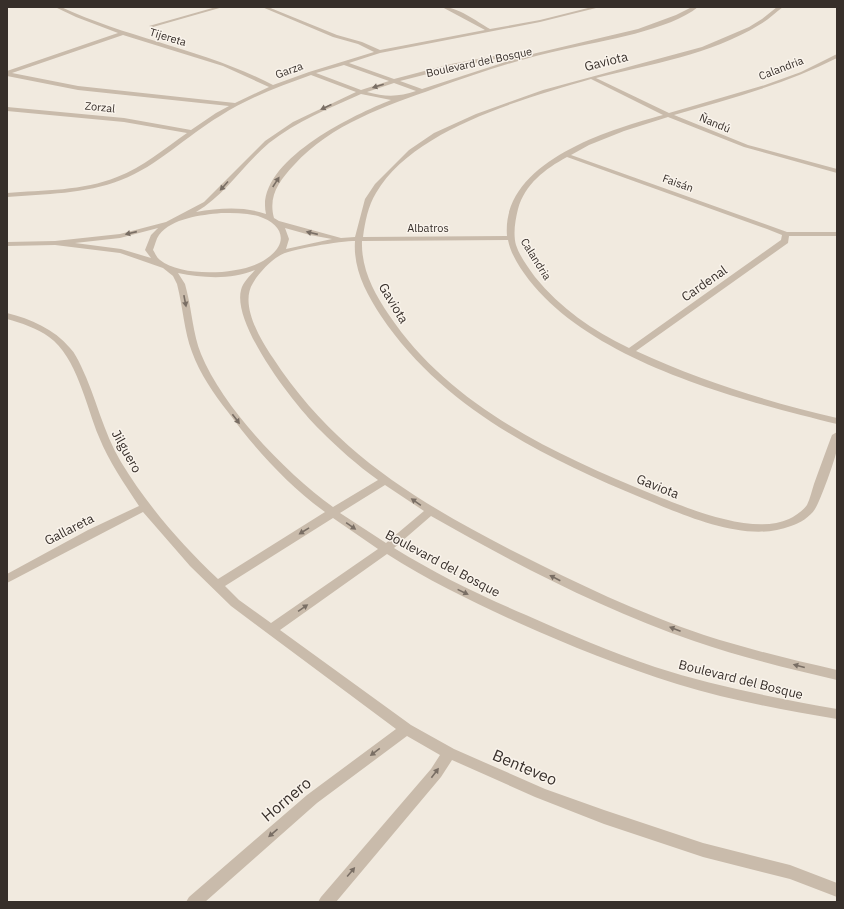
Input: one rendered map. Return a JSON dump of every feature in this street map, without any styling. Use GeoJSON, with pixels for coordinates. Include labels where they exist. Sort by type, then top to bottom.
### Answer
{"type":"FeatureCollection","features":[{"type":"Feature","properties":{"kind":"street","name":"Tijereta"},"geometry":{"type":"LineString","coordinates":[[57,7],[123,33],[229,67],[257,78],[273,87]]}},
{"type":"Feature","properties":{"kind":"street"},"geometry":{"type":"LineString","coordinates":[[151,26],[222,7]]}},
{"type":"Feature","properties":{"kind":"street"},"geometry":{"type":"LineString","coordinates":[[264,7],[329,34],[360,43],[379,52]]}},
{"type":"Feature","properties":{"kind":"street"},"geometry":{"type":"LineString","coordinates":[[444,7],[468,18],[490,31]]}},
{"type":"Feature","properties":{"kind":"street","name":"Garza"},"geometry":{"type":"LineString","coordinates":[[7,195],[79,189],[118,179],[145,166],[191,132],[235,105],[273,87],[311,73],[379,52],[490,31],[598,7]]}},
{"type":"Feature","properties":{"kind":"street","name":"Boulevard del Bosque"},"geometry":{"type":"LineString","coordinates":[[401,98],[520,59],[565,47],[625,34],[676,18],[696,7]]}},
{"type":"Feature","properties":{"kind":"street","name":"Gaviota"},"geometry":{"type":"LineString","coordinates":[[781,7],[774,10],[763,21],[735,36],[706,47],[553,88],[454,125],[415,148],[389,172],[375,188],[364,214],[359,239],[358,247],[360,264],[374,298],[395,331],[429,371],[466,401],[522,437],[567,461],[658,501],[698,515],[734,525],[770,528],[793,522],[803,516],[811,507],[837,435]]}},
{"type":"Feature","properties":{"kind":"street"},"geometry":{"type":"LineString","coordinates":[[7,73],[123,33]]}},
{"type":"Feature","properties":{"kind":"street","name":"Boulevard del Bosque"},"geometry":{"type":"LineString","coordinates":[[361,92],[394,81],[492,57],[565,47]]}},
{"type":"Feature","properties":{"kind":"street","name":"Calandria"},"geometry":{"type":"LineString","coordinates":[[837,56],[798,75],[752,92],[666,114],[615,132],[566,155],[539,172],[523,190],[512,212],[510,238],[525,268],[550,299],[583,326],[629,352],[686,376],[733,393],[792,411],[837,421]]}},
{"type":"Feature","properties":{"kind":"street"},"geometry":{"type":"LineString","coordinates":[[344,63],[422,91]]}},
{"type":"Feature","properties":{"kind":"street"},"geometry":{"type":"LineString","coordinates":[[7,73],[78,88],[235,105]]}},
{"type":"Feature","properties":{"kind":"street"},"geometry":{"type":"LineString","coordinates":[[311,73],[361,92],[383,98],[401,98]]}},
{"type":"Feature","properties":{"kind":"street","name":"Ñandú"},"geometry":{"type":"LineString","coordinates":[[592,78],[666,114],[729,140],[764,152],[837,171]]}},
{"type":"Feature","properties":{"kind":"street"},"geometry":{"type":"LineString","coordinates":[[178,220],[206,203],[253,155],[281,132],[312,114],[361,92]]}},
{"type":"Feature","properties":{"kind":"street"},"geometry":{"type":"LineString","coordinates":[[55,243],[121,251],[138,255],[186,274],[209,275],[245,270],[265,263],[278,253],[282,248],[286,237],[282,228],[274,221],[268,206],[272,190],[277,180],[296,158],[332,130],[359,116],[401,98]]}},
{"type":"Feature","properties":{"kind":"street","name":"Zorzal"},"geometry":{"type":"LineString","coordinates":[[7,109],[124,120],[191,132]]}},
{"type":"Feature","properties":{"kind":"street","name":"Faisán"},"geometry":{"type":"LineString","coordinates":[[566,155],[785,233]]}},
{"type":"Feature","properties":{"kind":"street"},"geometry":{"type":"LineString","coordinates":[[7,244],[55,243],[120,236],[198,214],[221,211],[249,212],[310,233],[347,240]]}},
{"type":"Feature","properties":{"kind":"street"},"geometry":{"type":"LineString","coordinates":[[164,266],[152,256],[150,246],[154,236],[169,223]]}},
{"type":"Feature","properties":{"kind":"street"},"geometry":{"type":"LineString","coordinates":[[785,233],[837,234]]}},
{"type":"Feature","properties":{"kind":"street","name":"Cardenal"},"geometry":{"type":"LineString","coordinates":[[629,352],[778,246],[784,241],[785,233]]}},
{"type":"Feature","properties":{"kind":"street","name":"Albatros"},"geometry":{"type":"LineString","coordinates":[[347,240],[510,238]]}},
{"type":"Feature","properties":{"kind":"street"},"geometry":{"type":"LineString","coordinates":[[278,253],[301,247],[347,240]]}},
{"type":"Feature","properties":{"kind":"street","name":"Boulevard del Bosque"},"geometry":{"type":"LineString","coordinates":[[265,263],[249,283],[245,291],[246,312],[256,337],[285,381],[329,435],[385,480],[430,511],[560,580],[626,610],[682,632],[745,652],[837,675]]}},
{"type":"Feature","properties":{"kind":"street","name":"Boulevard del Bosque"},"geometry":{"type":"LineString","coordinates":[[164,266],[176,275],[181,284],[194,348],[220,397],[252,439],[280,468],[333,513],[385,550],[421,571],[498,609],[626,662],[732,694],[791,707],[837,714]]}},
{"type":"Feature","properties":{"kind":"street","name":"Jilguero"},"geometry":{"type":"LineString","coordinates":[[7,316],[52,335],[68,350],[81,376],[104,438],[115,461],[145,507],[194,563],[235,603]]}},
{"type":"Feature","properties":{"kind":"street"},"geometry":{"type":"LineString","coordinates":[[217,586],[385,480]]}},
{"type":"Feature","properties":{"kind":"street","name":"Gallareta"},"geometry":{"type":"LineString","coordinates":[[7,579],[92,532],[145,507]]}},
{"type":"Feature","properties":{"kind":"street"},"geometry":{"type":"LineString","coordinates":[[271,630],[385,550],[430,511]]}},
{"type":"Feature","properties":{"kind":"street","name":"Benteveo"},"geometry":{"type":"LineString","coordinates":[[235,603],[406,729],[449,753],[540,792],[604,817],[703,850],[790,872],[837,890]]}},
{"type":"Feature","properties":{"kind":"street","name":"Hornero"},"geometry":{"type":"LineString","coordinates":[[194,902],[312,799],[406,729]]}},
{"type":"Feature","properties":{"kind":"street"},"geometry":{"type":"LineString","coordinates":[[326,902],[436,773],[449,753]]}}]}
